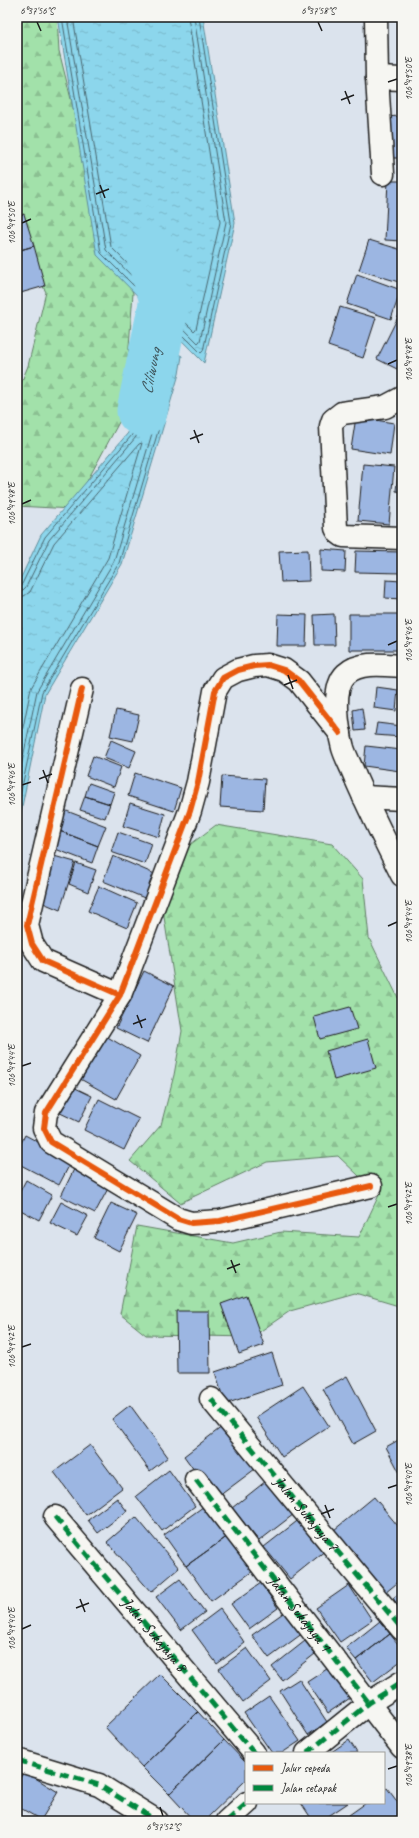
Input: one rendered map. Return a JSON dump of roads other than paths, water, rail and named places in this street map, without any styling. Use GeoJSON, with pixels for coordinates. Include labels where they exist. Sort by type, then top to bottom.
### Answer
{"type":"FeatureCollection","features":[{"type":"Feature","properties":{"kind":"street"},"geometry":{"type":"LineString","coordinates":[[376,17],[377,78],[383,174]]}},
{"type":"Feature","properties":{"kind":"street"},"geometry":{"type":"LineString","coordinates":[[377,78],[402,79]]}},
{"type":"Feature","properties":{"kind":"street"},"geometry":{"type":"LineString","coordinates":[[402,398],[385,407],[342,413],[332,420],[331,426],[336,528],[339,533],[343,536],[402,538]]}},
{"type":"Feature","properties":{"kind":"street"},"geometry":{"type":"LineString","coordinates":[[402,666],[375,664],[361,667],[346,674],[339,684],[337,709],[343,748],[364,797],[402,875]]}},
{"type":"Feature","properties":{"kind":"street"},"geometry":{"type":"LineString","coordinates":[[340,732],[299,681],[284,670],[268,665],[254,666],[238,670],[224,678],[215,691],[198,782],[190,811],[120,995],[46,1113],[44,1128],[51,1142],[178,1219],[191,1223],[220,1221],[371,1186]]}},
{"type":"Feature","properties":{"kind":"street"},"geometry":{"type":"LineString","coordinates":[[82,689],[27,925],[32,944],[43,961],[120,995]]}},
{"type":"Feature","properties":{"kind":"street"},"geometry":{"type":"LineString","coordinates":[[364,797],[402,799]]}},
{"type":"Feature","properties":{"kind":"street","name":"Jalan Sukajaya 7"},"geometry":{"type":"LineString","coordinates":[[211,1399],[402,1629]]}},
{"type":"Feature","properties":{"kind":"street","name":"Jalan Sukajaya 1"},"geometry":{"type":"LineString","coordinates":[[196,1480],[402,1747]]}},
{"type":"Feature","properties":{"kind":"street","name":"Jalan Sukajaya 8"},"geometry":{"type":"LineString","coordinates":[[55,1517],[253,1752]]}},
{"type":"Feature","properties":{"kind":"street"},"geometry":{"type":"LineString","coordinates":[[308,1752],[369,1703],[402,1682]]}},
{"type":"Feature","properties":{"kind":"street"},"geometry":{"type":"LineString","coordinates":[[17,1760],[99,1785],[157,1821]]}},
{"type":"Feature","properties":{"kind":"street"},"geometry":{"type":"LineString","coordinates":[[227,1821],[246,1804]]}},
{"type":"Feature","properties":{"kind":"water"},"geometry":{"type":"Polygon","coordinates":[[[58,17],[203,17],[235,223],[204,363],[97,255],[58,17]]]}},
{"type":"Feature","properties":{"kind":"water"},"geometry":{"type":"Polygon","coordinates":[[[143,335],[182,356],[179,374],[122,564],[45,694],[17,831],[17,586],[41,535],[128,433],[143,335]]]}},
{"type":"Feature","properties":{"kind":"waterway","name":"Ciliwung"},"geometry":{"type":"LineString","coordinates":[[142,411],[165,300],[150,251]]}}]}
